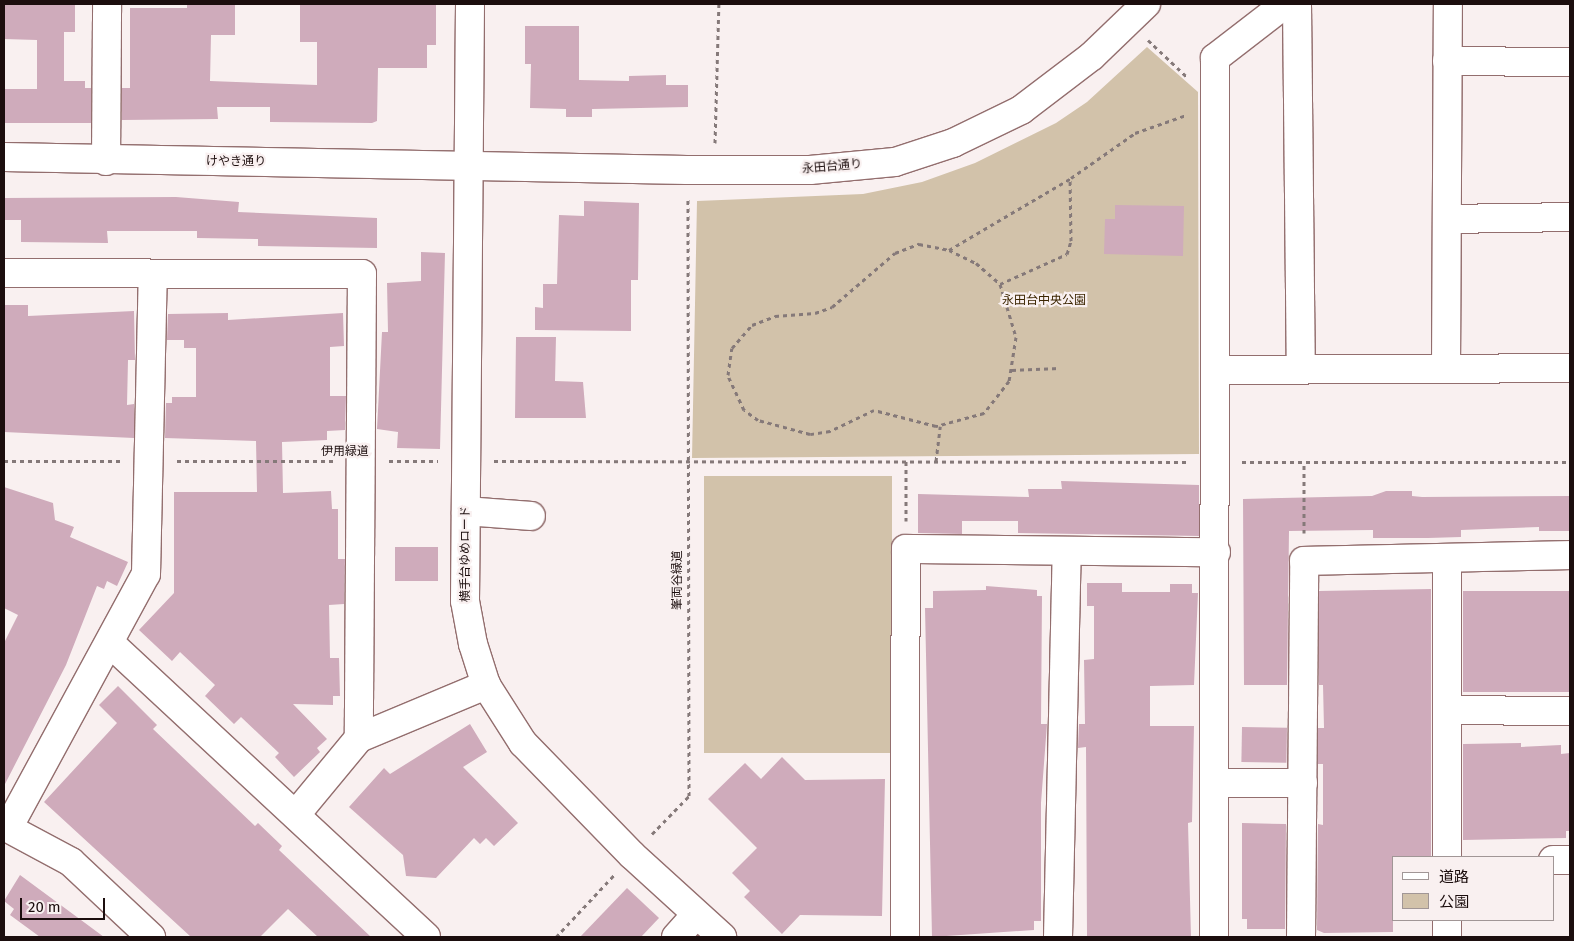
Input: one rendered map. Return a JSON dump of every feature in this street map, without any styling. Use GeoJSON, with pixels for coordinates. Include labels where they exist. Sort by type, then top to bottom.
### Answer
{"type":"FeatureCollection","features":[{"type":"Feature","properties":{"kind":"street"},"geometry":{"type":"LineString","coordinates":[[106,161],[107,4]]}},
{"type":"Feature","properties":{"kind":"street","name":"横手台ゆめロード"},"geometry":{"type":"LineString","coordinates":[[470,4],[465,601],[486,685],[523,743],[632,855],[722,937]]}},
{"type":"Feature","properties":{"kind":"street","name":"永田台通り"},"geometry":{"type":"LineString","coordinates":[[468,163],[688,170],[810,170],[895,162],[953,143],[1028,105],[1092,56],[1146,4]]}},
{"type":"Feature","properties":{"kind":"street"},"geometry":{"type":"LineString","coordinates":[[1214,937],[1216,58],[1285,4]]}},
{"type":"Feature","properties":{"kind":"street"},"geometry":{"type":"LineString","coordinates":[[1296,4],[1302,370]]}},
{"type":"Feature","properties":{"kind":"street"},"geometry":{"type":"LineString","coordinates":[[1446,369],[1448,4]]}},
{"type":"Feature","properties":{"kind":"street"},"geometry":{"type":"LineString","coordinates":[[1448,61],[1570,62]]}},
{"type":"Feature","properties":{"kind":"street","name":"けやき通り"},"geometry":{"type":"LineString","coordinates":[[4,157],[106,161],[468,163]]}},
{"type":"Feature","properties":{"kind":"street"},"geometry":{"type":"LineString","coordinates":[[1447,219],[1570,217]]}},
{"type":"Feature","properties":{"kind":"street"},"geometry":{"type":"LineString","coordinates":[[4,273],[153,275],[362,274],[363,461],[359,738]]}},
{"type":"Feature","properties":{"kind":"street"},"geometry":{"type":"LineString","coordinates":[[151,937],[71,862],[6,827],[111,644],[146,574],[153,275]]}},
{"type":"Feature","properties":{"kind":"street"},"geometry":{"type":"LineString","coordinates":[[1215,370],[1570,368]]}},
{"type":"Feature","properties":{"kind":"street"},"geometry":{"type":"LineString","coordinates":[[466,511],[531,516]]}},
{"type":"Feature","properties":{"kind":"street"},"geometry":{"type":"LineString","coordinates":[[905,937],[906,549],[1216,552]]}},
{"type":"Feature","properties":{"kind":"street"},"geometry":{"type":"LineString","coordinates":[[1058,937],[1066,551]]}},
{"type":"Feature","properties":{"kind":"street"},"geometry":{"type":"LineString","coordinates":[[1301,937],[1304,561],[1570,555]]}},
{"type":"Feature","properties":{"kind":"street"},"geometry":{"type":"LineString","coordinates":[[1447,559],[1447,856]]}},
{"type":"Feature","properties":{"kind":"street"},"geometry":{"type":"LineString","coordinates":[[111,644],[297,813],[426,937]]}},
{"type":"Feature","properties":{"kind":"street"},"geometry":{"type":"LineString","coordinates":[[297,813],[359,738],[486,685]]}},
{"type":"Feature","properties":{"kind":"street"},"geometry":{"type":"LineString","coordinates":[[1447,710],[1570,711]]}},
{"type":"Feature","properties":{"kind":"street"},"geometry":{"type":"LineString","coordinates":[[1215,783],[1303,783]]}},
{"type":"Feature","properties":{"kind":"street"},"geometry":{"type":"LineString","coordinates":[[1554,860],[1570,860]]}},
{"type":"Feature","properties":{"kind":"street"},"geometry":{"type":"LineString","coordinates":[[676,937],[696,915]]}},
{"type":"Feature","properties":{"kind":"street"},"geometry":{"type":"LineString","coordinates":[[1447,921],[1447,937]]}},
{"type":"Feature","properties":{"kind":"path"},"geometry":{"type":"LineString","coordinates":[[715,144],[719,4]]}},
{"type":"Feature","properties":{"kind":"path"},"geometry":{"type":"LineString","coordinates":[[1140,33],[1215,109]]}},
{"type":"Feature","properties":{"kind":"path"},"geometry":{"type":"LineString","coordinates":[[949,250],[1070,178],[1135,133],[1179,115],[1215,109]]}},
{"type":"Feature","properties":{"kind":"path","name":"峯両谷緑道"},"geometry":{"type":"LineString","coordinates":[[556,937],[689,796],[686,461],[688,170]]}},
{"type":"Feature","properties":{"kind":"path"},"geometry":{"type":"LineString","coordinates":[[1000,284],[1066,254],[1071,241],[1070,178]]}},
{"type":"Feature","properties":{"kind":"path"},"geometry":{"type":"LineString","coordinates":[[919,244],[949,250],[976,263],[1000,284],[1016,337],[1012,370],[997,402],[984,414],[940,426],[885,409],[874,410],[830,431],[810,434],[789,430],[744,410],[728,375],[732,348],[752,325],[775,316],[814,314],[832,307],[895,253],[919,244]]}},
{"type":"Feature","properties":{"kind":"path"},"geometry":{"type":"LineString","coordinates":[[1012,370],[1060,368]]}},
{"type":"Feature","properties":{"kind":"path"},"geometry":{"type":"LineString","coordinates":[[936,461],[940,426]]}},
{"type":"Feature","properties":{"kind":"path","name":"伊用緑道"},"geometry":{"type":"LineString","coordinates":[[4,461],[1570,462]]}},
{"type":"Feature","properties":{"kind":"path"},"geometry":{"type":"LineString","coordinates":[[906,461],[906,549]]}},
{"type":"Feature","properties":{"kind":"path"},"geometry":{"type":"LineString","coordinates":[[1304,462],[1304,561]]}},
{"type":"Feature","properties":{"kind":"green space","name":"永田台中央公園"},"geometry":{"type":"Polygon","coordinates":[[[1147,47],[1198,92],[1199,454],[692,458],[697,201],[863,194],[922,182],[975,163],[1056,123],[1087,102],[1147,47]]]}},
{"type":"Feature","properties":{"kind":"green space"},"geometry":{"type":"Polygon","coordinates":[[[704,476],[892,476],[892,753],[704,753],[704,476]]]}},
{"type":"Feature","properties":{"kind":"building"},"geometry":{"type":"Polygon","coordinates":[[[75,4],[75,32],[64,32],[64,81],[85,81],[85,88],[91,88],[91,123],[4,123],[4,89],[37,89],[37,40],[4,39],[4,5],[75,4]]]}},
{"type":"Feature","properties":{"kind":"building"},"geometry":{"type":"Polygon","coordinates":[[[187,4],[235,4],[235,35],[211,35],[210,81],[317,85],[317,42],[300,42],[300,4],[436,4],[436,45],[427,45],[427,68],[378,68],[377,121],[372,123],[270,122],[270,107],[217,107],[218,119],[122,120],[122,88],[130,88],[130,8],[187,8],[187,4]]]}},
{"type":"Feature","properties":{"kind":"building"},"geometry":{"type":"Polygon","coordinates":[[[525,26],[579,26],[579,80],[629,81],[629,76],[666,75],[666,85],[688,85],[688,107],[592,109],[592,117],[566,117],[566,109],[530,108],[531,64],[525,64],[525,26]]]}},
{"type":"Feature","properties":{"kind":"building"},"geometry":{"type":"Polygon","coordinates":[[[176,197],[239,202],[238,212],[377,218],[377,248],[258,246],[258,239],[197,238],[197,231],[107,231],[108,243],[21,242],[21,220],[4,220],[4,198],[176,197]]]}},
{"type":"Feature","properties":{"kind":"building"},"geometry":{"type":"Polygon","coordinates":[[[584,201],[639,203],[638,280],[631,280],[631,331],[535,330],[535,307],[543,308],[543,284],[557,284],[559,215],[584,216],[584,201]]]}},
{"type":"Feature","properties":{"kind":"building"},"geometry":{"type":"Polygon","coordinates":[[[1115,205],[1184,206],[1183,256],[1104,254],[1105,219],[1115,219],[1115,205]]]}},
{"type":"Feature","properties":{"kind":"building"},"geometry":{"type":"Polygon","coordinates":[[[421,252],[445,253],[440,449],[397,448],[398,432],[377,429],[382,332],[388,332],[387,283],[421,281],[421,252]]]}},
{"type":"Feature","properties":{"kind":"building"},"geometry":{"type":"Polygon","coordinates":[[[4,305],[28,305],[28,316],[134,311],[135,360],[128,360],[127,405],[134,404],[134,438],[4,432],[4,305]]]}},
{"type":"Feature","properties":{"kind":"building"},"geometry":{"type":"Polygon","coordinates":[[[228,313],[228,320],[343,313],[344,346],[330,347],[330,396],[346,396],[345,430],[327,431],[327,440],[282,442],[283,493],[331,491],[332,509],[338,509],[338,559],[345,559],[344,604],[329,605],[330,658],[339,658],[340,696],[333,696],[333,705],[293,704],[327,739],[317,748],[320,752],[294,777],[275,757],[279,753],[241,717],[234,724],[205,696],[215,685],[180,652],[172,661],[139,630],[174,593],[174,492],[257,492],[256,441],[165,438],[166,403],[172,403],[172,397],[196,397],[196,348],[184,348],[184,340],[167,340],[168,314],[228,313]]]}},
{"type":"Feature","properties":{"kind":"building"},"geometry":{"type":"Polygon","coordinates":[[[516,337],[556,337],[555,381],[583,382],[586,418],[515,418],[516,337]]]}},
{"type":"Feature","properties":{"kind":"building"},"geometry":{"type":"Polygon","coordinates":[[[1061,481],[1199,485],[1199,536],[1018,533],[1018,521],[962,521],[962,534],[918,533],[918,494],[1029,497],[1028,489],[1062,489],[1061,481]]]}},
{"type":"Feature","properties":{"kind":"building"},"geometry":{"type":"Polygon","coordinates":[[[4,487],[53,503],[55,520],[74,527],[70,537],[128,562],[117,586],[107,581],[104,589],[97,586],[66,665],[4,786],[4,643],[18,615],[4,608],[4,487]]]}},
{"type":"Feature","properties":{"kind":"building"},"geometry":{"type":"Polygon","coordinates":[[[1386,491],[1412,491],[1412,496],[1422,497],[1570,496],[1570,531],[1539,531],[1539,527],[1461,530],[1461,537],[1373,538],[1373,530],[1289,531],[1287,685],[1244,685],[1243,499],[1372,496],[1386,491]]]}},
{"type":"Feature","properties":{"kind":"building"},"geometry":{"type":"Polygon","coordinates":[[[395,547],[438,547],[438,581],[395,581],[395,547]]]}},
{"type":"Feature","properties":{"kind":"building"},"geometry":{"type":"Polygon","coordinates":[[[1087,583],[1122,583],[1122,592],[1170,592],[1170,584],[1192,584],[1192,593],[1198,593],[1194,685],[1150,686],[1150,726],[1194,726],[1192,822],[1188,823],[1191,937],[1087,937],[1086,747],[1078,748],[1079,724],[1085,724],[1084,660],[1094,659],[1094,606],[1087,606],[1087,583]]]}},
{"type":"Feature","properties":{"kind":"building"},"geometry":{"type":"Polygon","coordinates":[[[986,586],[1037,590],[1037,596],[1042,596],[1041,724],[1047,724],[1041,803],[1041,921],[1034,921],[1034,930],[932,937],[925,608],[933,608],[933,591],[986,590],[986,586]]]}},
{"type":"Feature","properties":{"kind":"building"},"geometry":{"type":"Polygon","coordinates":[[[1431,589],[1431,856],[1392,856],[1393,932],[1324,933],[1317,930],[1318,824],[1323,825],[1323,764],[1318,764],[1318,728],[1324,728],[1323,685],[1319,685],[1319,591],[1431,589]]]}},
{"type":"Feature","properties":{"kind":"building"},"geometry":{"type":"Polygon","coordinates":[[[1463,591],[1570,591],[1570,692],[1463,692],[1463,591]]]}},
{"type":"Feature","properties":{"kind":"building"},"geometry":{"type":"Polygon","coordinates":[[[118,686],[157,725],[153,729],[255,826],[258,823],[282,846],[279,850],[371,937],[318,937],[288,909],[260,937],[191,937],[44,802],[117,723],[99,705],[118,686]]]}},
{"type":"Feature","properties":{"kind":"building"},"geometry":{"type":"Polygon","coordinates":[[[470,724],[487,752],[463,767],[518,823],[494,846],[486,838],[480,844],[474,838],[436,878],[406,876],[403,855],[349,807],[384,768],[390,774],[470,724]]]}},
{"type":"Feature","properties":{"kind":"building"},"geometry":{"type":"Polygon","coordinates":[[[1242,727],[1287,728],[1286,763],[1241,762],[1242,727]]]}},
{"type":"Feature","properties":{"kind":"building"},"geometry":{"type":"Polygon","coordinates":[[[1521,743],[1521,747],[1561,745],[1561,754],[1570,753],[1570,831],[1566,831],[1566,838],[1463,840],[1463,744],[1521,743]]]}},
{"type":"Feature","properties":{"kind":"building"},"geometry":{"type":"Polygon","coordinates":[[[782,757],[805,780],[885,779],[882,916],[800,915],[782,934],[744,897],[750,891],[732,873],[757,848],[708,799],[745,763],[761,779],[782,757]]]}},
{"type":"Feature","properties":{"kind":"building"},"geometry":{"type":"Polygon","coordinates":[[[1242,823],[1286,824],[1285,929],[1247,929],[1247,919],[1242,919],[1242,823]]]}},
{"type":"Feature","properties":{"kind":"building"},"geometry":{"type":"Polygon","coordinates":[[[20,875],[104,937],[40,937],[10,915],[14,909],[4,901],[20,875]]]}},
{"type":"Feature","properties":{"kind":"building"},"geometry":{"type":"Polygon","coordinates":[[[627,888],[659,918],[641,937],[580,937],[627,888]]]}}]}
